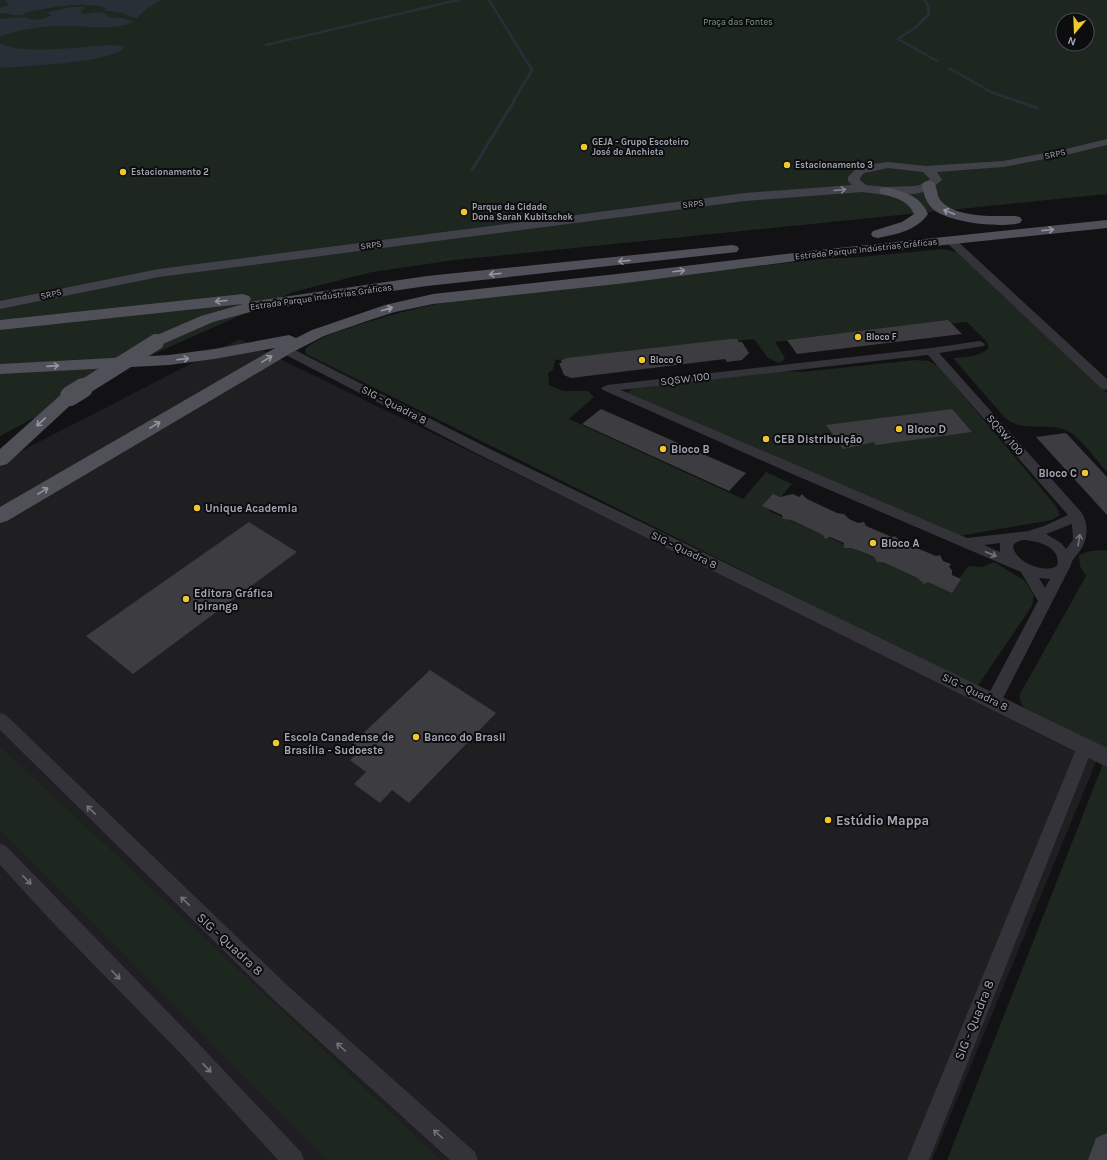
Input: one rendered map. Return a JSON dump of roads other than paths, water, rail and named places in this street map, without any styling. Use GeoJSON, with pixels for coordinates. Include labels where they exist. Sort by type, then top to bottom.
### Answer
{"type":"FeatureCollection","features":[{"type":"Feature","properties":{"kind":"main road","name":"SRPS"},"geometry":{"type":"LineString","coordinates":[[0,305],[159,272],[745,197],[862,188],[886,191],[915,190],[933,183],[1003,164],[1066,152],[1107,142]]}},
{"type":"Feature","properties":{"kind":"main road","name":"SRPS"},"geometry":{"type":"LineString","coordinates":[[745,197],[769,190],[854,177],[860,170],[872,167],[888,165],[926,169],[1003,164]]}},
{"type":"Feature","properties":{"kind":"main road"},"geometry":{"type":"LineString","coordinates":[[926,169],[934,175],[931,198],[935,204],[948,212],[977,220],[1015,220]]}},
{"type":"Feature","properties":{"kind":"main road"},"geometry":{"type":"LineString","coordinates":[[854,177],[854,181],[862,188]]}},
{"type":"Feature","properties":{"kind":"main road"},"geometry":{"type":"LineString","coordinates":[[878,234],[902,228],[916,222],[921,214],[919,208],[907,197],[886,191]]}},
{"type":"Feature","properties":{"kind":"main road","name":"Estrada Parque Indústrias Gráficas"},"geometry":{"type":"LineString","coordinates":[[0,516],[284,349],[318,333],[391,308],[433,299],[626,278],[812,255],[948,234],[1015,220],[1053,216]]}},
{"type":"Feature","properties":{"kind":"main road","name":"Estrada Parque Indústrias Gráficas"},"geometry":{"type":"LineString","coordinates":[[948,234],[1107,224]]}},
{"type":"Feature","properties":{"kind":"main road","name":"Estrada Parque Indústrias Gráficas"},"geometry":{"type":"LineString","coordinates":[[863,235],[924,229]]}},
{"type":"Feature","properties":{"kind":"main road","name":"Estrada Parque Indústrias Gráficas"},"geometry":{"type":"LineString","coordinates":[[0,460],[70,396],[156,342],[207,319],[252,306],[427,281],[748,247]]}},
{"type":"Feature","properties":{"kind":"main road","name":"Estrada Parque Indústrias Gráficas"},"geometry":{"type":"LineString","coordinates":[[626,278],[663,257]]}},
{"type":"Feature","properties":{"kind":"main road"},"geometry":{"type":"LineString","coordinates":[[0,332],[99,314],[427,281]]}},
{"type":"Feature","properties":{"kind":"main road"},"geometry":{"type":"LineString","coordinates":[[0,370],[182,359],[244,349],[318,333]]}},
{"type":"Feature","properties":{"kind":"main road"},"geometry":{"type":"LineString","coordinates":[[0,362],[31,367]]}},
{"type":"Feature","properties":{"kind":"main road"},"geometry":{"type":"LineString","coordinates":[[1104,1160],[1107,1149]]}},
{"type":"Feature","properties":{"kind":"street"},"geometry":{"type":"LineString","coordinates":[[948,234],[1107,386]]}},
{"type":"Feature","properties":{"kind":"street"},"geometry":{"type":"LineString","coordinates":[[930,351],[980,344]]}},
{"type":"Feature","properties":{"kind":"street","name":"SIG - Quadra 8"},"geometry":{"type":"LineString","coordinates":[[284,349],[480,450],[1107,758]]}},
{"type":"Feature","properties":{"kind":"street","name":"SQSW 100"},"geometry":{"type":"LineString","coordinates":[[1023,568],[786,467],[607,388],[930,351],[1077,516]]}},
{"type":"Feature","properties":{"kind":"street"},"geometry":{"type":"LineString","coordinates":[[993,701],[1064,564],[1078,547],[1081,530],[1077,516],[1049,530],[1031,535]]}},
{"type":"Feature","properties":{"kind":"street"},"geometry":{"type":"LineString","coordinates":[[1045,600],[1023,568],[1011,559],[1007,553],[1006,546],[1008,541],[1021,534],[1040,537],[1057,546],[1064,564]]}},
{"type":"Feature","properties":{"kind":"street","name":"SQSW 100"},"geometry":{"type":"LineString","coordinates":[[964,543],[1014,537]]}},
{"type":"Feature","properties":{"kind":"street"},"geometry":{"type":"LineString","coordinates":[[1023,568],[1048,574],[1064,564]]}},
{"type":"Feature","properties":{"kind":"street","name":"SIG - Quadra 8"},"geometry":{"type":"LineString","coordinates":[[0,720],[281,993],[467,1160]]}},
{"type":"Feature","properties":{"kind":"street","name":"SIG - Quadra 8"},"geometry":{"type":"LineString","coordinates":[[918,1160],[1085,747]]}},
{"type":"Feature","properties":{"kind":"street"},"geometry":{"type":"LineString","coordinates":[[0,852],[190,1049],[293,1160]]}},
{"type":"Feature","properties":{"kind":"waterway"},"geometry":{"type":"LineString","coordinates":[[266,45],[458,0]]}},
{"type":"Feature","properties":{"kind":"waterway"},"geometry":{"type":"LineString","coordinates":[[489,0],[532,70],[513,102]]}},
{"type":"Feature","properties":{"kind":"waterway"},"geometry":{"type":"LineString","coordinates":[[925,0],[928,6],[929,14],[916,27],[898,39],[937,61]]}},
{"type":"Feature","properties":{"kind":"waterway"},"geometry":{"type":"LineString","coordinates":[[949,68],[991,92],[1019,102]]}},
{"type":"Feature","properties":{"kind":"waterway"},"geometry":{"type":"LineString","coordinates":[[472,170],[514,101]]}},
{"type":"Feature","properties":{"kind":"waterway"},"geometry":{"type":"LineString","coordinates":[[1019,102],[1037,108]]}},
{"type":"Feature","properties":{"kind":"place","name":"GEJA - Grupo Escoteiro José de Anchieta"},"geometry":{"type":"Point","coordinates":[584,147]}},
{"type":"Feature","properties":{"kind":"place","name":"Estacionamento 3"},"geometry":{"type":"Point","coordinates":[787,165]}},
{"type":"Feature","properties":{"kind":"place","name":"Estacionamento 2"},"geometry":{"type":"Point","coordinates":[123,172]}},
{"type":"Feature","properties":{"kind":"place","name":"Parque da Cidade Dona Sarah Kubitschek"},"geometry":{"type":"Point","coordinates":[464,212]}},
{"type":"Feature","properties":{"kind":"place","name":"Bloco F"},"geometry":{"type":"Point","coordinates":[858,337]}},
{"type":"Feature","properties":{"kind":"place","name":"Bloco G"},"geometry":{"type":"Point","coordinates":[642,360]}},
{"type":"Feature","properties":{"kind":"place","name":"Bloco D"},"geometry":{"type":"Point","coordinates":[899,429]}},
{"type":"Feature","properties":{"kind":"place","name":"CEB Distribuição"},"geometry":{"type":"Point","coordinates":[766,439]}},
{"type":"Feature","properties":{"kind":"place","name":"Bloco B"},"geometry":{"type":"Point","coordinates":[663,449]}},
{"type":"Feature","properties":{"kind":"place","name":"Bloco C"},"geometry":{"type":"Point","coordinates":[1085,473]}},
{"type":"Feature","properties":{"kind":"place","name":"Unique Academia"},"geometry":{"type":"Point","coordinates":[197,508]}},
{"type":"Feature","properties":{"kind":"place","name":"Bloco A"},"geometry":{"type":"Point","coordinates":[873,543]}},
{"type":"Feature","properties":{"kind":"place","name":"Editora Gráfica Ipiranga"},"geometry":{"type":"Point","coordinates":[186,599]}},
{"type":"Feature","properties":{"kind":"place","name":"Banco do Brasil"},"geometry":{"type":"Point","coordinates":[416,737]}},
{"type":"Feature","properties":{"kind":"place","name":"Escola Canadense de Brasília - Sudoeste"},"geometry":{"type":"Point","coordinates":[276,743]}},
{"type":"Feature","properties":{"kind":"place","name":"Estúdio Mappa"},"geometry":{"type":"Point","coordinates":[828,820]}},
{"type":"Feature","properties":{"kind":"park label","name":"Praça das Fontes"},"geometry":{"type":"Point","coordinates":[738,22]}}]}
